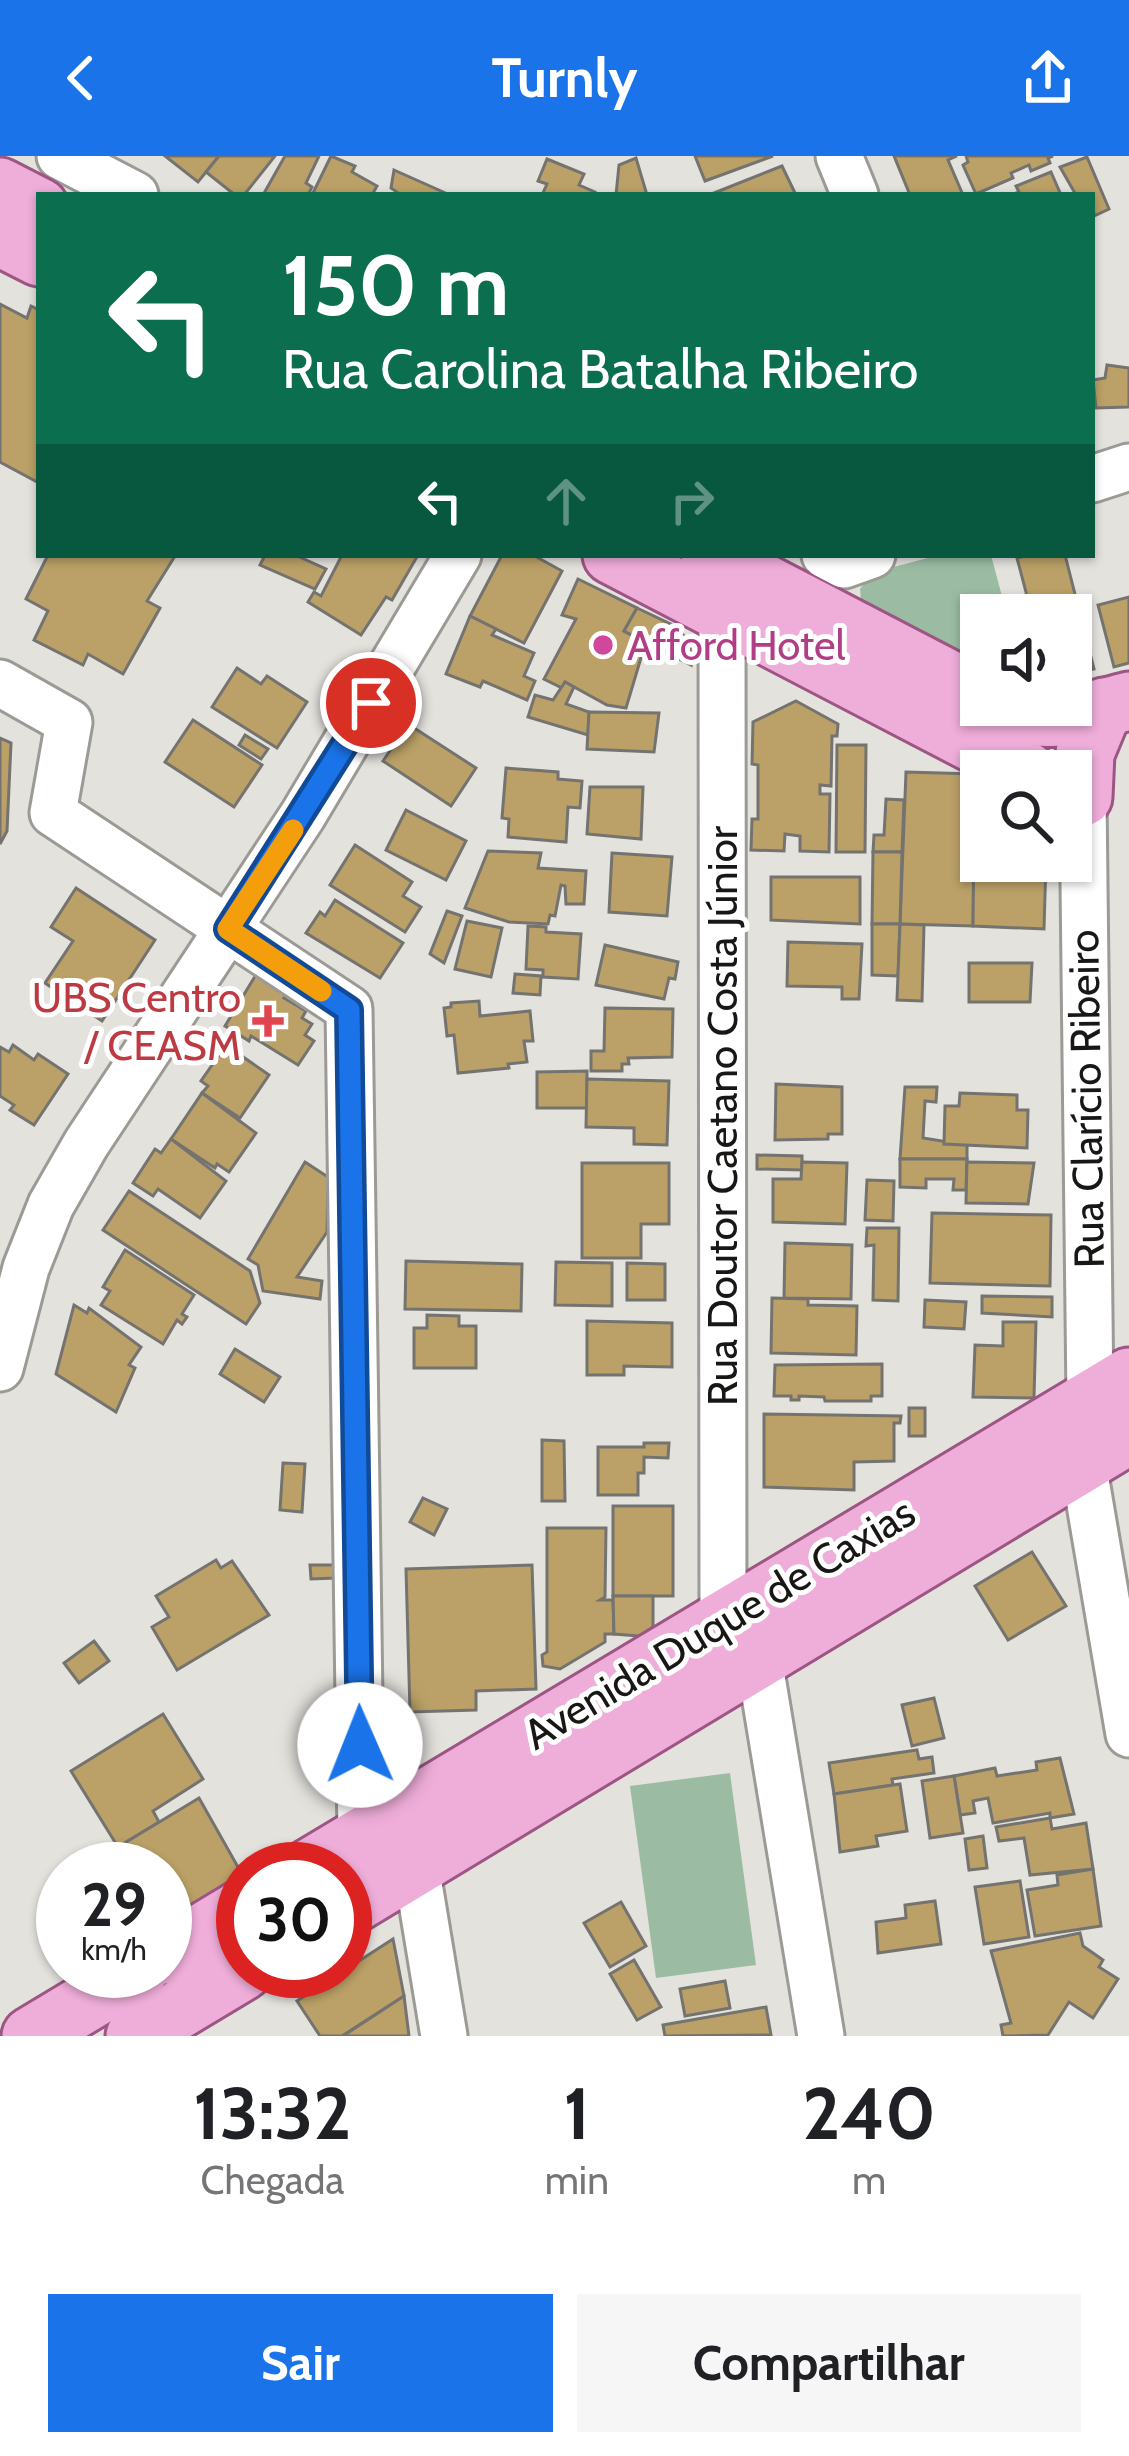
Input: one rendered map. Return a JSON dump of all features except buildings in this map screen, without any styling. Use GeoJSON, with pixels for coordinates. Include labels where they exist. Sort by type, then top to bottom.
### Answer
{"type":"FeatureCollection","features":[{"type":"Feature","properties":{"kind":"main road"},"geometry":{"type":"LineString","coordinates":[[0,187],[36,205]]}},
{"type":"Feature","properties":{"kind":"main road"},"geometry":{"type":"LineString","coordinates":[[0,237],[36,255]]}},
{"type":"Feature","properties":{"kind":"main road"},"geometry":{"type":"LineString","coordinates":[[618,558],[987,750]]}},
{"type":"Feature","properties":{"kind":"main road"},"geometry":{"type":"LineString","coordinates":[[716,558],[960,685]]}},
{"type":"Feature","properties":{"kind":"main road"},"geometry":{"type":"LineString","coordinates":[[1094,801],[1085,753],[1116,704]]}},
{"type":"Feature","properties":{"kind":"main road","name":"Avenida Duque de Caxias"},"geometry":{"type":"LineString","coordinates":[[354,1842],[741,1640],[1108,1419]]}},
{"type":"Feature","properties":{"kind":"main road","name":"Avenida Duque de Caxias"},"geometry":{"type":"LineString","coordinates":[[372,1893],[741,1640]]}},
{"type":"Feature","properties":{"kind":"main road"},"geometry":{"type":"LineString","coordinates":[[135,2036],[216,1987]]}},
{"type":"Feature","properties":{"kind":"main road"},"geometry":{"type":"LineString","coordinates":[[31,2036],[94,1998]]}},
{"type":"Feature","properties":{"kind":"street"},"geometry":{"type":"LineString","coordinates":[[60,156],[129,192]]}},
{"type":"Feature","properties":{"kind":"street"},"geometry":{"type":"LineString","coordinates":[[839,156],[854,192]]}},
{"type":"Feature","properties":{"kind":"street"},"geometry":{"type":"LineString","coordinates":[[1095,478],[1129,467]]}},
{"type":"Feature","properties":{"kind":"street"},"geometry":{"type":"LineString","coordinates":[[0,1368],[26,1268],[51,1205],[86,1144],[328,775],[456,558]]}},
{"type":"Feature","properties":{"kind":"street"},"geometry":{"type":"LineString","coordinates":[[831,558],[844,565],[864,558]]}},
{"type":"Feature","properties":{"kind":"street","name":"Rua Doutor Caetano Costa Júnior"},"geometry":{"type":"LineString","coordinates":[[722,612],[741,1640],[821,2036]]}},
{"type":"Feature","properties":{"kind":"street"},"geometry":{"type":"LineString","coordinates":[[0,683],[69,722],[53,813],[349,1010],[361,1838]]}},
{"type":"Feature","properties":{"kind":"street","name":"Rua Clarício Ribeiro"},"geometry":{"type":"LineString","coordinates":[[1094,801],[1108,1419],[1129,1735]]}},
{"type":"Feature","properties":{"kind":"street"},"geometry":{"type":"LineString","coordinates":[[416,1866],[444,2036]]}},
{"type":"Feature","properties":{"kind":"green space"},"geometry":{"type":"Polygon","coordinates":[[[928,558],[992,558],[1001,594],[960,594],[960,660],[862,611],[860,589],[871,573],[928,558]]]}},
{"type":"Feature","properties":{"kind":"green space"},"geometry":{"type":"Polygon","coordinates":[[[730,1773],[756,1965],[656,1978],[630,1786],[730,1773]]]}},
{"type":"Feature","properties":{"kind":"slow traffic"},"geometry":{"type":"LineString","coordinates":[[293,830],[228,929],[321,991]]}},
{"type":"Feature","properties":{"kind":"place","name":"Afford Hotel"},"geometry":{"type":"Point","coordinates":[603,645]}},
{"type":"Feature","properties":{"kind":"place","name":"UBS Centro / CEASM"},"geometry":{"type":"Point","coordinates":[268,1021]}},
{"type":"Feature","properties":{"kind":"route"},"geometry":{"type":"LineString","coordinates":[[360,1745],[349,1010],[228,929],[371,703]]}}]}
